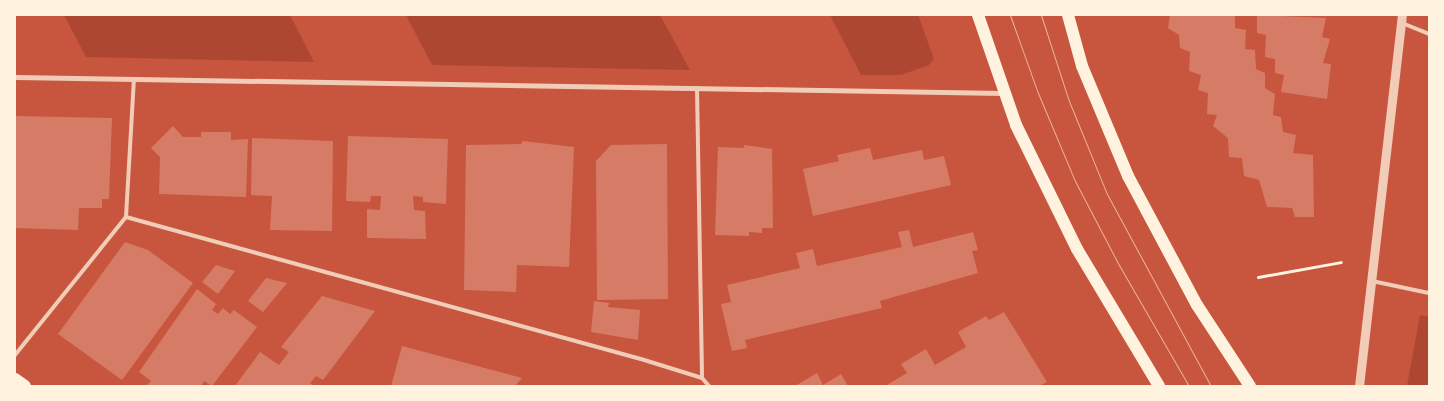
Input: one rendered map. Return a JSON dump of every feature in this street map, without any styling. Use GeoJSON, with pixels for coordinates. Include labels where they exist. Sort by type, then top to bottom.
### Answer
{"type":"FeatureCollection","features":[{"type":"Feature","properties":{"kind":"main road"},"geometry":{"type":"LineString","coordinates":[[978,15],[1003,93],[1016,125],[1077,249],[1159,386]]}},
{"type":"Feature","properties":{"kind":"main road"},"geometry":{"type":"LineString","coordinates":[[1068,15],[1082,66],[1143,205],[1197,306],[1250,386]]}},
{"type":"Feature","properties":{"kind":"main road"},"geometry":{"type":"LineString","coordinates":[[15,379],[25,386]]}},
{"type":"Feature","properties":{"kind":"street"},"geometry":{"type":"LineString","coordinates":[[1360,386],[1402,19]]}},
{"type":"Feature","properties":{"kind":"street"},"geometry":{"type":"LineString","coordinates":[[15,78],[1003,93]]}},
{"type":"Feature","properties":{"kind":"lane"},"geometry":{"type":"LineString","coordinates":[[1402,19],[1429,34]]}},
{"type":"Feature","properties":{"kind":"lane"},"geometry":{"type":"LineString","coordinates":[[15,355],[126,217],[134,79]]}},
{"type":"Feature","properties":{"kind":"lane"},"geometry":{"type":"LineString","coordinates":[[697,88],[702,378]]}},
{"type":"Feature","properties":{"kind":"lane"},"geometry":{"type":"LineString","coordinates":[[126,217],[702,378],[709,386]]}},
{"type":"Feature","properties":{"kind":"lane"},"geometry":{"type":"LineString","coordinates":[[1372,282],[1429,292]]}},
{"type":"Feature","properties":{"kind":"path"},"geometry":{"type":"LineString","coordinates":[[1258,277],[1341,262]]}},
{"type":"Feature","properties":{"kind":"shaded area"},"geometry":{"type":"Polygon","coordinates":[[[64,15],[290,15],[314,62],[86,57],[64,15]]]}},
{"type":"Feature","properties":{"kind":"shaded area"},"geometry":{"type":"Polygon","coordinates":[[[406,15],[660,15],[690,70],[432,65],[406,15]]]}},
{"type":"Feature","properties":{"kind":"shaded area"},"geometry":{"type":"Polygon","coordinates":[[[830,15],[918,15],[934,59],[929,65],[901,75],[861,75],[830,15]]]}},
{"type":"Feature","properties":{"kind":"shaded area"},"geometry":{"type":"Polygon","coordinates":[[[1420,315],[1429,317],[1429,386],[1407,386],[1420,315]]]}},
{"type":"Feature","properties":{"kind":"building"},"geometry":{"type":"Polygon","coordinates":[[[1170,15],[1235,15],[1235,28],[1246,30],[1245,49],[1255,50],[1256,69],[1265,73],[1265,88],[1275,94],[1273,115],[1281,117],[1283,132],[1296,135],[1293,153],[1313,155],[1314,217],[1295,217],[1292,208],[1267,207],[1259,180],[1244,176],[1242,158],[1229,157],[1228,138],[1213,126],[1217,115],[1207,114],[1208,93],[1198,90],[1201,75],[1189,71],[1190,52],[1180,48],[1179,35],[1168,28],[1170,15]]]}},
{"type":"Feature","properties":{"kind":"building"},"geometry":{"type":"Polygon","coordinates":[[[1257,15],[1326,18],[1322,37],[1330,39],[1323,63],[1331,64],[1327,99],[1281,92],[1284,75],[1275,73],[1275,59],[1265,57],[1266,35],[1257,33],[1257,15]]]}},
{"type":"Feature","properties":{"kind":"building"},"geometry":{"type":"Polygon","coordinates":[[[15,116],[112,118],[109,199],[102,199],[102,208],[79,208],[78,230],[15,228],[15,116]]]}},
{"type":"Feature","properties":{"kind":"building"},"geometry":{"type":"Polygon","coordinates":[[[173,126],[183,137],[201,137],[201,132],[231,132],[231,140],[248,139],[246,197],[159,194],[160,157],[151,148],[173,126]]]}},
{"type":"Feature","properties":{"kind":"building"},"geometry":{"type":"Polygon","coordinates":[[[348,136],[448,139],[446,204],[423,202],[423,197],[413,196],[414,210],[425,211],[426,239],[367,238],[367,209],[380,210],[381,196],[371,196],[370,202],[346,201],[348,136]]]}},
{"type":"Feature","properties":{"kind":"building"},"geometry":{"type":"Polygon","coordinates":[[[252,138],[333,141],[332,231],[270,230],[272,196],[251,195],[252,138]]]}},
{"type":"Feature","properties":{"kind":"building"},"geometry":{"type":"Polygon","coordinates":[[[523,141],[574,147],[569,267],[517,265],[516,292],[464,290],[466,145],[521,144],[523,141]]]}},
{"type":"Feature","properties":{"kind":"building"},"geometry":{"type":"Polygon","coordinates":[[[667,144],[668,299],[597,300],[596,161],[611,145],[667,144]]]}},
{"type":"Feature","properties":{"kind":"building"},"geometry":{"type":"Polygon","coordinates":[[[744,145],[772,149],[773,228],[762,228],[762,233],[749,232],[749,236],[715,235],[718,147],[744,148],[744,145]]]}},
{"type":"Feature","properties":{"kind":"building"},"geometry":{"type":"Polygon","coordinates":[[[870,148],[873,160],[922,150],[924,160],[944,156],[951,185],[813,216],[803,169],[839,161],[837,155],[870,148]]]}},
{"type":"Feature","properties":{"kind":"building"},"geometry":{"type":"Polygon","coordinates":[[[909,230],[913,247],[973,232],[978,250],[972,251],[978,273],[880,301],[882,308],[745,340],[747,348],[732,351],[721,304],[731,302],[727,285],[800,268],[796,253],[813,249],[817,266],[902,247],[898,232],[909,230]]]}},
{"type":"Feature","properties":{"kind":"building"},"geometry":{"type":"Polygon","coordinates":[[[125,242],[148,250],[193,283],[122,380],[58,334],[125,242]]]}},
{"type":"Feature","properties":{"kind":"building"},"geometry":{"type":"Polygon","coordinates":[[[216,265],[235,271],[218,294],[202,282],[216,265]]]}},
{"type":"Feature","properties":{"kind":"building"},"geometry":{"type":"Polygon","coordinates":[[[266,278],[287,283],[263,312],[248,301],[266,278]]]}},
{"type":"Feature","properties":{"kind":"building"},"geometry":{"type":"Polygon","coordinates":[[[197,289],[216,304],[212,310],[218,314],[223,308],[230,314],[234,310],[257,327],[212,386],[204,381],[201,386],[146,386],[151,381],[139,372],[197,289]]]}},
{"type":"Feature","properties":{"kind":"building"},"geometry":{"type":"Polygon","coordinates":[[[322,296],[375,311],[323,380],[316,376],[310,383],[315,386],[235,386],[260,352],[279,365],[289,352],[281,347],[322,296]]]}},
{"type":"Feature","properties":{"kind":"building"},"geometry":{"type":"Polygon","coordinates":[[[594,301],[609,303],[608,307],[640,310],[638,340],[591,332],[594,301]]]}},
{"type":"Feature","properties":{"kind":"building"},"geometry":{"type":"Polygon","coordinates":[[[1004,312],[1047,382],[1039,386],[885,386],[907,373],[901,364],[926,349],[935,365],[966,347],[958,332],[986,316],[989,320],[1004,312]]]}},
{"type":"Feature","properties":{"kind":"building"},"geometry":{"type":"Polygon","coordinates":[[[402,346],[522,378],[515,386],[391,386],[402,346]]]}},
{"type":"Feature","properties":{"kind":"building"},"geometry":{"type":"Polygon","coordinates":[[[817,373],[823,385],[841,374],[848,386],[795,386],[817,373]]]}},
{"type":"Feature","properties":{"kind":"tram line"},"geometry":{"type":"LineString","coordinates":[[1010,15],[1038,93],[1075,181],[1119,265],[1189,386]]}},
{"type":"Feature","properties":{"kind":"tram line"},"geometry":{"type":"LineString","coordinates":[[1041,15],[1069,101],[1107,194],[1211,386]]}}]}
